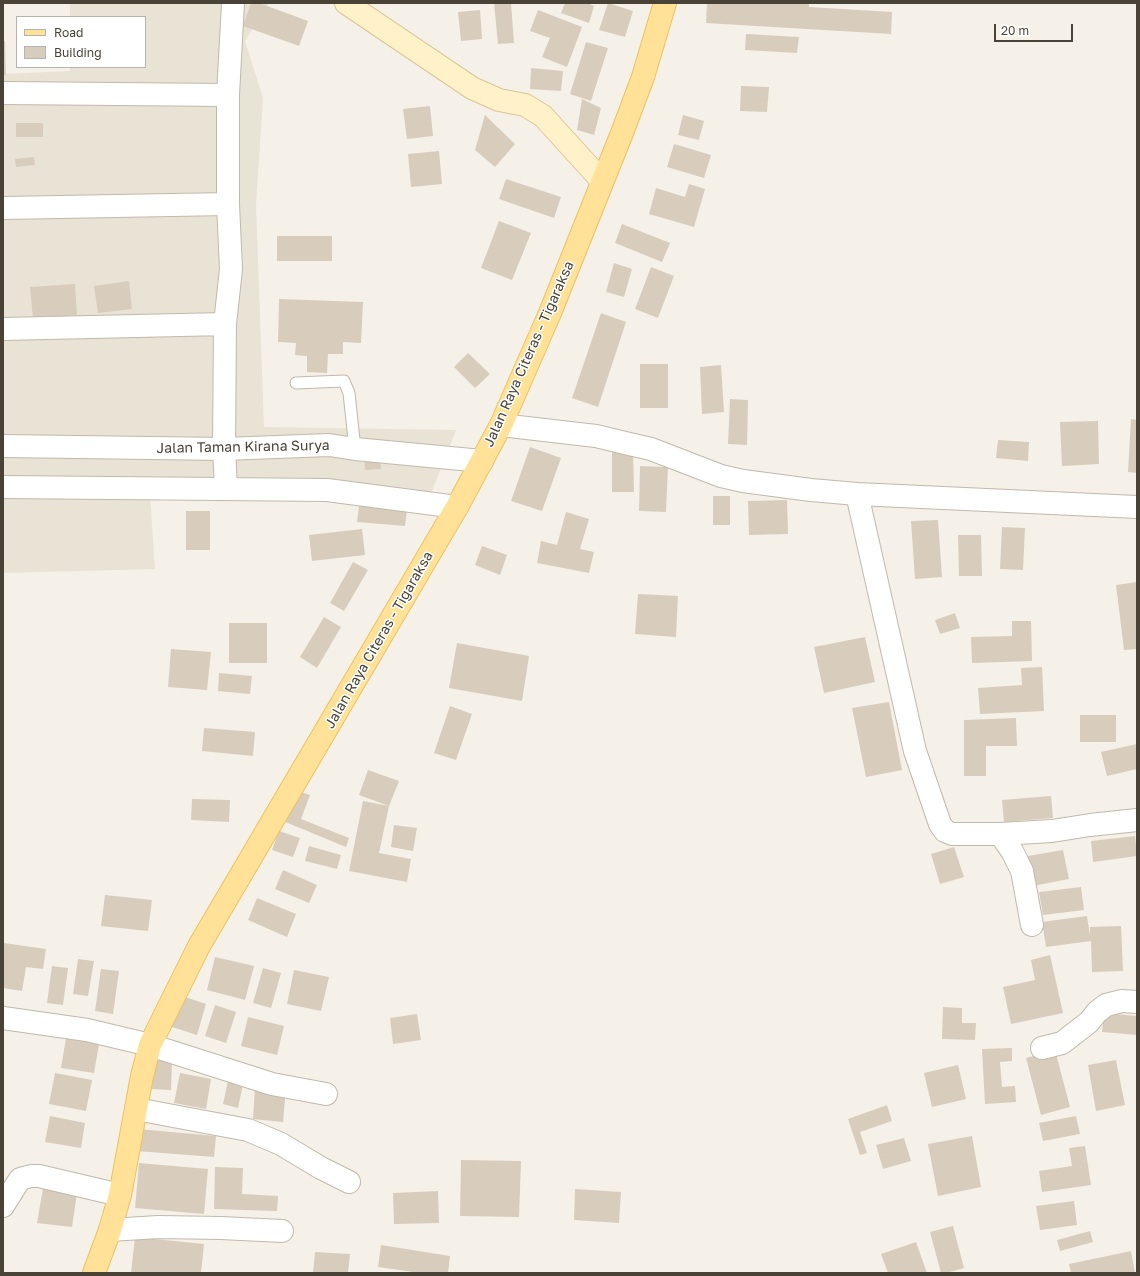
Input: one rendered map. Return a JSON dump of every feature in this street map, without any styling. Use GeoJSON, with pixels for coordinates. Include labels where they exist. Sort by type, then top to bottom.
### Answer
{"type":"FeatureCollection","features":[{"type":"Feature","properties":{"kind":"main road","name":"Jalan Raya Citeras - Tigaraksa"},"geometry":{"type":"LineString","coordinates":[[94,1273],[110,1230],[120,1195],[150,1045],[199,946],[457,507],[501,425],[550,313],[622,133],[643,77],[665,3]]}},
{"type":"Feature","properties":{"kind":"street"},"geometry":{"type":"LineString","coordinates":[[226,488],[224,449],[225,324],[231,269],[228,204],[228,94],[233,3]]}},
{"type":"Feature","properties":{"kind":"street"},"geometry":{"type":"LineString","coordinates":[[346,3],[472,88],[499,100],[525,105],[543,116],[602,181]]}},
{"type":"Feature","properties":{"kind":"street"},"geometry":{"type":"LineString","coordinates":[[3,93],[228,94]]}},
{"type":"Feature","properties":{"kind":"street"},"geometry":{"type":"LineString","coordinates":[[3,208],[228,204]]}},
{"type":"Feature","properties":{"kind":"street"},"geometry":{"type":"LineString","coordinates":[[3,329],[225,324]]}},
{"type":"Feature","properties":{"kind":"street"},"geometry":{"type":"LineString","coordinates":[[501,425],[596,436],[625,442],[721,476],[743,481],[811,490],[857,494],[1137,507]]}},
{"type":"Feature","properties":{"kind":"street","name":"Jalan Taman Kirana Surya"},"geometry":{"type":"LineString","coordinates":[[3,446],[224,449],[329,445],[355,449],[482,461]]}},
{"type":"Feature","properties":{"kind":"street"},"geometry":{"type":"LineString","coordinates":[[3,487],[327,490],[457,507]]}},
{"type":"Feature","properties":{"kind":"street"},"geometry":{"type":"LineString","coordinates":[[857,494],[915,751],[940,824],[945,831],[952,834],[1000,834],[1052,831],[1137,820]]}},
{"type":"Feature","properties":{"kind":"street"},"geometry":{"type":"LineString","coordinates":[[1000,834],[1012,851],[1022,871],[1032,925]]}},
{"type":"Feature","properties":{"kind":"street"},"geometry":{"type":"LineString","coordinates":[[1042,1048],[1062,1043],[1089,1022],[1097,1012],[1106,1005],[1122,1001],[1137,1002]]}},
{"type":"Feature","properties":{"kind":"street"},"geometry":{"type":"LineString","coordinates":[[3,1018],[87,1030],[150,1045],[272,1084],[326,1094]]}},
{"type":"Feature","properties":{"kind":"street"},"geometry":{"type":"LineString","coordinates":[[136,1109],[248,1130],[281,1144],[321,1168],[349,1182]]}},
{"type":"Feature","properties":{"kind":"street"},"geometry":{"type":"LineString","coordinates":[[3,1206],[20,1178],[31,1176],[39,1176],[120,1195]]}},
{"type":"Feature","properties":{"kind":"street"},"geometry":{"type":"LineString","coordinates":[[110,1230],[158,1226],[282,1231]]}},
{"type":"Feature","properties":{"kind":"lane"},"geometry":{"type":"LineString","coordinates":[[296,383],[344,381],[349,393],[355,449]]}},
{"type":"Feature","properties":{"kind":"shaded area"},"geometry":{"type":"Polygon","coordinates":[[[70,3],[269,3],[245,41],[263,98],[256,205],[264,427],[456,430],[427,504],[288,492],[150,495],[155,569],[3,573],[3,74],[70,71],[70,68],[146,68],[146,16],[70,16],[70,3]]]}},
{"type":"Feature","properties":{"kind":"building"},"geometry":{"type":"Polygon","coordinates":[[[251,3],[259,3],[308,21],[299,46],[243,26],[251,3]]]}},
{"type":"Feature","properties":{"kind":"building"},"geometry":{"type":"Polygon","coordinates":[[[494,3],[511,3],[514,43],[498,44],[494,3]]]}},
{"type":"Feature","properties":{"kind":"building"},"geometry":{"type":"Polygon","coordinates":[[[565,3],[587,3],[594,6],[589,23],[561,13],[565,3]]]}},
{"type":"Feature","properties":{"kind":"building"},"geometry":{"type":"Polygon","coordinates":[[[608,3],[633,11],[625,37],[599,30],[608,3]]]}},
{"type":"Feature","properties":{"kind":"building"},"geometry":{"type":"Polygon","coordinates":[[[707,3],[809,3],[809,7],[892,12],[891,34],[706,23],[707,3]]]}},
{"type":"Feature","properties":{"kind":"building"},"geometry":{"type":"Polygon","coordinates":[[[480,10],[482,39],[461,41],[458,12],[480,10]]]}},
{"type":"Feature","properties":{"kind":"building"},"geometry":{"type":"Polygon","coordinates":[[[538,10],[582,27],[567,67],[542,57],[550,38],[530,31],[538,10]]]}},
{"type":"Feature","properties":{"kind":"building"},"geometry":{"type":"Polygon","coordinates":[[[746,34],[799,37],[797,53],[745,50],[746,34]]]}},
{"type":"Feature","properties":{"kind":"building"},"geometry":{"type":"Polygon","coordinates":[[[3,41],[5,41],[6,75],[3,75],[3,41]]]}},
{"type":"Feature","properties":{"kind":"building"},"geometry":{"type":"Polygon","coordinates":[[[586,42],[608,48],[591,101],[570,94],[586,42]]]}},
{"type":"Feature","properties":{"kind":"building"},"geometry":{"type":"Polygon","coordinates":[[[531,68],[563,71],[561,91],[530,89],[531,68]]]}},
{"type":"Feature","properties":{"kind":"building"},"geometry":{"type":"Polygon","coordinates":[[[741,86],[769,87],[767,112],[740,111],[741,86]]]}},
{"type":"Feature","properties":{"kind":"building"},"geometry":{"type":"Polygon","coordinates":[[[582,99],[601,108],[594,135],[577,130],[582,99]]]}},
{"type":"Feature","properties":{"kind":"building"},"geometry":{"type":"Polygon","coordinates":[[[430,106],[433,136],[407,139],[403,109],[430,106]]]}},
{"type":"Feature","properties":{"kind":"building"},"geometry":{"type":"Polygon","coordinates":[[[485,115],[515,144],[495,167],[475,150],[485,115]]]}},
{"type":"Feature","properties":{"kind":"building"},"geometry":{"type":"Polygon","coordinates":[[[683,115],[704,121],[699,140],[678,135],[683,115]]]}},
{"type":"Feature","properties":{"kind":"building"},"geometry":{"type":"Polygon","coordinates":[[[16,123],[43,123],[43,137],[16,137],[16,123]]]}},
{"type":"Feature","properties":{"kind":"building"},"geometry":{"type":"Polygon","coordinates":[[[674,144],[711,155],[704,178],[667,167],[674,144]]]}},
{"type":"Feature","properties":{"kind":"building"},"geometry":{"type":"Polygon","coordinates":[[[439,151],[442,184],[411,187],[408,154],[439,151]]]}},
{"type":"Feature","properties":{"kind":"building"},"geometry":{"type":"Polygon","coordinates":[[[34,157],[35,165],[16,167],[15,159],[34,157]]]}},
{"type":"Feature","properties":{"kind":"building"},"geometry":{"type":"Polygon","coordinates":[[[506,179],[561,197],[554,218],[499,199],[506,179]]]}},
{"type":"Feature","properties":{"kind":"building"},"geometry":{"type":"Polygon","coordinates":[[[689,184],[705,189],[694,227],[649,214],[656,188],[685,197],[689,184]]]}},
{"type":"Feature","properties":{"kind":"building"},"geometry":{"type":"Polygon","coordinates":[[[499,221],[531,233],[512,280],[481,268],[499,221]]]}},
{"type":"Feature","properties":{"kind":"building"},"geometry":{"type":"Polygon","coordinates":[[[622,224],[670,243],[662,262],[615,243],[622,224]]]}},
{"type":"Feature","properties":{"kind":"building"},"geometry":{"type":"Polygon","coordinates":[[[277,236],[332,236],[332,261],[277,261],[277,236]]]}},
{"type":"Feature","properties":{"kind":"building"},"geometry":{"type":"Polygon","coordinates":[[[614,263],[632,269],[624,297],[606,292],[614,263]]]}},
{"type":"Feature","properties":{"kind":"building"},"geometry":{"type":"Polygon","coordinates":[[[651,267],[674,276],[658,318],[635,309],[651,267]]]}},
{"type":"Feature","properties":{"kind":"building"},"geometry":{"type":"Polygon","coordinates":[[[129,281],[132,309],[98,313],[94,286],[129,281]]]}},
{"type":"Feature","properties":{"kind":"building"},"geometry":{"type":"Polygon","coordinates":[[[75,284],[77,315],[33,319],[30,287],[75,284]]]}},
{"type":"Feature","properties":{"kind":"building"},"geometry":{"type":"Polygon","coordinates":[[[279,299],[363,302],[361,343],[343,342],[343,354],[328,354],[327,373],[307,372],[307,356],[295,355],[296,343],[278,342],[279,299]]]}},
{"type":"Feature","properties":{"kind":"building"},"geometry":{"type":"Polygon","coordinates":[[[601,313],[626,322],[598,407],[572,398],[601,313]]]}},
{"type":"Feature","properties":{"kind":"building"},"geometry":{"type":"Polygon","coordinates":[[[468,353],[490,374],[475,388],[454,367],[468,353]]]}},
{"type":"Feature","properties":{"kind":"building"},"geometry":{"type":"Polygon","coordinates":[[[640,364],[668,364],[668,408],[640,408],[640,364]]]}},
{"type":"Feature","properties":{"kind":"building"},"geometry":{"type":"Polygon","coordinates":[[[721,365],[724,412],[702,414],[700,367],[721,365]]]}},
{"type":"Feature","properties":{"kind":"building"},"geometry":{"type":"Polygon","coordinates":[[[730,399],[748,400],[747,445],[728,444],[730,399]]]}},
{"type":"Feature","properties":{"kind":"building"},"geometry":{"type":"Polygon","coordinates":[[[1131,419],[1137,420],[1137,473],[1128,472],[1131,419]]]}},
{"type":"Feature","properties":{"kind":"building"},"geometry":{"type":"Polygon","coordinates":[[[1098,421],[1099,464],[1062,466],[1060,422],[1098,421]]]}},
{"type":"Feature","properties":{"kind":"building"},"geometry":{"type":"Polygon","coordinates":[[[998,440],[1029,442],[1028,461],[996,458],[998,440]]]}},
{"type":"Feature","properties":{"kind":"building"},"geometry":{"type":"Polygon","coordinates":[[[530,447],[561,458],[542,511],[511,501],[530,447]]]}},
{"type":"Feature","properties":{"kind":"building"},"geometry":{"type":"Polygon","coordinates":[[[633,451],[634,492],[612,492],[612,452],[633,451]]]}},
{"type":"Feature","properties":{"kind":"building"},"geometry":{"type":"Polygon","coordinates":[[[380,452],[381,469],[365,470],[364,453],[380,452]]]}},
{"type":"Feature","properties":{"kind":"building"},"geometry":{"type":"Polygon","coordinates":[[[640,466],[668,467],[666,512],[639,511],[640,466]]]}},
{"type":"Feature","properties":{"kind":"building"},"geometry":{"type":"Polygon","coordinates":[[[713,496],[730,496],[730,525],[713,525],[713,496]]]}},
{"type":"Feature","properties":{"kind":"building"},"geometry":{"type":"Polygon","coordinates":[[[787,500],[788,534],[749,535],[748,501],[787,500]]]}},
{"type":"Feature","properties":{"kind":"building"},"geometry":{"type":"Polygon","coordinates":[[[359,506],[407,510],[405,526],[357,522],[359,506]]]}},
{"type":"Feature","properties":{"kind":"building"},"geometry":{"type":"Polygon","coordinates":[[[186,511],[210,511],[210,550],[186,550],[186,511]]]}},
{"type":"Feature","properties":{"kind":"building"},"geometry":{"type":"Polygon","coordinates":[[[566,512],[589,519],[580,549],[594,552],[589,573],[537,563],[541,541],[557,545],[566,512]]]}},
{"type":"Feature","properties":{"kind":"building"},"geometry":{"type":"Polygon","coordinates":[[[938,520],[942,577],[915,579],[911,521],[938,520]]]}},
{"type":"Feature","properties":{"kind":"building"},"geometry":{"type":"Polygon","coordinates":[[[1002,527],[1025,528],[1023,570],[1000,569],[1002,527]]]}},
{"type":"Feature","properties":{"kind":"building"},"geometry":{"type":"Polygon","coordinates":[[[362,529],[365,555],[312,561],[309,535],[362,529]]]}},
{"type":"Feature","properties":{"kind":"building"},"geometry":{"type":"Polygon","coordinates":[[[958,535],[981,535],[982,576],[959,576],[958,535]]]}},
{"type":"Feature","properties":{"kind":"building"},"geometry":{"type":"Polygon","coordinates":[[[482,546],[507,555],[500,575],[475,565],[482,546]]]}},
{"type":"Feature","properties":{"kind":"building"},"geometry":{"type":"Polygon","coordinates":[[[353,562],[368,570],[344,611],[330,603],[353,562]]]}},
{"type":"Feature","properties":{"kind":"building"},"geometry":{"type":"Polygon","coordinates":[[[1137,582],[1137,649],[1124,650],[1116,585],[1137,582]]]}},
{"type":"Feature","properties":{"kind":"building"},"geometry":{"type":"Polygon","coordinates":[[[638,594],[678,596],[676,637],[635,634],[638,594]]]}},
{"type":"Feature","properties":{"kind":"building"},"geometry":{"type":"Polygon","coordinates":[[[955,613],[960,628],[940,634],[935,620],[955,613]]]}},
{"type":"Feature","properties":{"kind":"building"},"geometry":{"type":"Polygon","coordinates":[[[324,617],[341,627],[317,668],[300,657],[324,617]]]}},
{"type":"Feature","properties":{"kind":"building"},"geometry":{"type":"Polygon","coordinates":[[[1012,621],[1031,621],[1032,661],[972,663],[971,637],[1012,636],[1012,621]]]}},
{"type":"Feature","properties":{"kind":"building"},"geometry":{"type":"Polygon","coordinates":[[[229,623],[267,623],[267,663],[229,663],[229,623]]]}},
{"type":"Feature","properties":{"kind":"building"},"geometry":{"type":"Polygon","coordinates":[[[865,637],[875,682],[824,693],[814,647],[865,637]]]}},
{"type":"Feature","properties":{"kind":"building"},"geometry":{"type":"Polygon","coordinates":[[[457,643],[529,656],[522,701],[449,688],[457,643]]]}},
{"type":"Feature","properties":{"kind":"building"},"geometry":{"type":"Polygon","coordinates":[[[171,649],[211,652],[207,690],[168,687],[171,649]]]}},
{"type":"Feature","properties":{"kind":"building"},"geometry":{"type":"Polygon","coordinates":[[[1042,667],[1044,711],[980,714],[978,688],[1022,685],[1021,668],[1042,667]]]}},
{"type":"Feature","properties":{"kind":"building"},"geometry":{"type":"Polygon","coordinates":[[[219,673],[252,676],[250,694],[218,691],[219,673]]]}},
{"type":"Feature","properties":{"kind":"building"},"geometry":{"type":"Polygon","coordinates":[[[889,702],[902,770],[866,777],[852,708],[889,702]]]}},
{"type":"Feature","properties":{"kind":"building"},"geometry":{"type":"Polygon","coordinates":[[[450,706],[472,714],[456,760],[434,753],[450,706]]]}},
{"type":"Feature","properties":{"kind":"building"},"geometry":{"type":"Polygon","coordinates":[[[1080,715],[1116,715],[1116,742],[1080,742],[1080,715]]]}},
{"type":"Feature","properties":{"kind":"building"},"geometry":{"type":"Polygon","coordinates":[[[1016,718],[1017,746],[986,746],[986,776],[964,776],[964,720],[1016,718]]]}},
{"type":"Feature","properties":{"kind":"building"},"geometry":{"type":"Polygon","coordinates":[[[204,728],[255,732],[253,756],[202,751],[204,728]]]}},
{"type":"Feature","properties":{"kind":"building"},"geometry":{"type":"Polygon","coordinates":[[[1137,744],[1137,769],[1107,776],[1101,752],[1137,744]]]}},
{"type":"Feature","properties":{"kind":"building"},"geometry":{"type":"Polygon","coordinates":[[[368,770],[399,781],[389,806],[359,795],[368,770]]]}},
{"type":"Feature","properties":{"kind":"building"},"geometry":{"type":"Polygon","coordinates":[[[295,790],[310,795],[301,819],[349,838],[346,847],[283,821],[295,790]]]}},
{"type":"Feature","properties":{"kind":"building"},"geometry":{"type":"Polygon","coordinates":[[[1051,796],[1053,818],[1004,822],[1002,800],[1051,796]]]}},
{"type":"Feature","properties":{"kind":"building"},"geometry":{"type":"Polygon","coordinates":[[[192,799],[230,800],[229,822],[191,820],[192,799]]]}},
{"type":"Feature","properties":{"kind":"building"},"geometry":{"type":"Polygon","coordinates":[[[363,801],[389,806],[379,853],[411,859],[407,882],[349,871],[363,801]]]}},
{"type":"Feature","properties":{"kind":"building"},"geometry":{"type":"Polygon","coordinates":[[[394,825],[417,828],[413,851],[391,847],[394,825]]]}},
{"type":"Feature","properties":{"kind":"building"},"geometry":{"type":"Polygon","coordinates":[[[279,831],[300,838],[293,857],[272,850],[279,831]]]}},
{"type":"Feature","properties":{"kind":"building"},"geometry":{"type":"Polygon","coordinates":[[[1135,836],[1137,856],[1093,862],[1091,841],[1135,836]]]}},
{"type":"Feature","properties":{"kind":"building"},"geometry":{"type":"Polygon","coordinates":[[[309,846],[341,855],[337,869],[305,861],[309,846]]]}},
{"type":"Feature","properties":{"kind":"building"},"geometry":{"type":"Polygon","coordinates":[[[954,847],[964,877],[940,884],[931,854],[954,847]]]}},
{"type":"Feature","properties":{"kind":"building"},"geometry":{"type":"Polygon","coordinates":[[[1063,850],[1069,879],[1033,886],[1028,856],[1063,850]]]}},
{"type":"Feature","properties":{"kind":"building"},"geometry":{"type":"Polygon","coordinates":[[[283,870],[317,885],[309,903],[275,889],[283,870]]]}},
{"type":"Feature","properties":{"kind":"building"},"geometry":{"type":"Polygon","coordinates":[[[1081,887],[1084,910],[1043,915],[1039,892],[1081,887]]]}},
{"type":"Feature","properties":{"kind":"building"},"geometry":{"type":"Polygon","coordinates":[[[105,895],[152,900],[148,931],[101,926],[105,895]]]}},
{"type":"Feature","properties":{"kind":"building"},"geometry":{"type":"Polygon","coordinates":[[[257,898],[296,914],[287,937],[248,920],[257,898]]]}},
{"type":"Feature","properties":{"kind":"building"},"geometry":{"type":"Polygon","coordinates":[[[1087,916],[1090,936],[1090,927],[1121,926],[1123,971],[1092,972],[1091,941],[1046,947],[1042,922],[1087,916]]]}},
{"type":"Feature","properties":{"kind":"building"},"geometry":{"type":"Polygon","coordinates":[[[4,943],[46,949],[43,969],[26,967],[22,991],[3,988],[4,943]]]}},
{"type":"Feature","properties":{"kind":"building"},"geometry":{"type":"Polygon","coordinates":[[[1050,955],[1063,1013],[1011,1024],[1003,987],[1035,980],[1031,960],[1050,955]]]}},
{"type":"Feature","properties":{"kind":"building"},"geometry":{"type":"Polygon","coordinates":[[[215,957],[254,966],[245,1000],[207,990],[215,957]]]}},
{"type":"Feature","properties":{"kind":"building"},"geometry":{"type":"Polygon","coordinates":[[[78,959],[94,961],[88,996],[73,994],[78,959]]]}},
{"type":"Feature","properties":{"kind":"building"},"geometry":{"type":"Polygon","coordinates":[[[52,966],[68,968],[63,1005],[47,1003],[52,966]]]}},
{"type":"Feature","properties":{"kind":"building"},"geometry":{"type":"Polygon","coordinates":[[[263,968],[281,973],[271,1008],[253,1003],[263,968]]]}},
{"type":"Feature","properties":{"kind":"building"},"geometry":{"type":"Polygon","coordinates":[[[101,969],[119,971],[113,1014],[95,1011],[101,969]]]}},
{"type":"Feature","properties":{"kind":"building"},"geometry":{"type":"Polygon","coordinates":[[[294,970],[329,977],[321,1011],[287,1004],[294,970]]]}},
{"type":"Feature","properties":{"kind":"building"},"geometry":{"type":"Polygon","coordinates":[[[182,996],[206,1004],[197,1035],[172,1027],[182,996]]]}},
{"type":"Feature","properties":{"kind":"building"},"geometry":{"type":"Polygon","coordinates":[[[215,1005],[236,1012],[226,1043],[205,1036],[215,1005]]]}},
{"type":"Feature","properties":{"kind":"building"},"geometry":{"type":"Polygon","coordinates":[[[943,1007],[962,1008],[962,1023],[976,1023],[975,1040],[942,1039],[943,1007]]]}},
{"type":"Feature","properties":{"kind":"building"},"geometry":{"type":"Polygon","coordinates":[[[1104,1013],[1137,1016],[1137,1035],[1102,1032],[1104,1013]]]}},
{"type":"Feature","properties":{"kind":"building"},"geometry":{"type":"Polygon","coordinates":[[[417,1014],[421,1040],[393,1044],[390,1018],[417,1014]]]}},
{"type":"Feature","properties":{"kind":"building"},"geometry":{"type":"Polygon","coordinates":[[[248,1017],[284,1026],[277,1055],[241,1046],[248,1017]]]}},
{"type":"Feature","properties":{"kind":"building"},"geometry":{"type":"Polygon","coordinates":[[[67,1032],[100,1039],[94,1073],[61,1068],[67,1032]]]}},
{"type":"Feature","properties":{"kind":"building"},"geometry":{"type":"Polygon","coordinates":[[[1012,1048],[1012,1061],[1000,1062],[1002,1087],[1015,1086],[1016,1102],[985,1104],[982,1049],[1012,1048]]]}},
{"type":"Feature","properties":{"kind":"building"},"geometry":{"type":"Polygon","coordinates":[[[1055,1050],[1070,1107],[1041,1115],[1026,1058],[1055,1050]]]}},
{"type":"Feature","properties":{"kind":"building"},"geometry":{"type":"Polygon","coordinates":[[[153,1060],[172,1061],[171,1090],[152,1089],[153,1060]]]}},
{"type":"Feature","properties":{"kind":"building"},"geometry":{"type":"Polygon","coordinates":[[[1116,1060],[1125,1105],[1096,1111],[1088,1065],[1116,1060]]]}},
{"type":"Feature","properties":{"kind":"building"},"geometry":{"type":"Polygon","coordinates":[[[958,1065],[966,1099],[932,1107],[924,1073],[958,1065]]]}},
{"type":"Feature","properties":{"kind":"building"},"geometry":{"type":"Polygon","coordinates":[[[55,1073],[92,1080],[86,1111],[49,1104],[55,1073]]]}},
{"type":"Feature","properties":{"kind":"building"},"geometry":{"type":"Polygon","coordinates":[[[180,1073],[211,1079],[206,1109],[174,1103],[180,1073]]]}},
{"type":"Feature","properties":{"kind":"building"},"geometry":{"type":"Polygon","coordinates":[[[228,1081],[243,1084],[238,1108],[223,1104],[228,1081]]]}},
{"type":"Feature","properties":{"kind":"building"},"geometry":{"type":"Polygon","coordinates":[[[255,1087],[286,1089],[283,1122],[253,1119],[255,1087]]]}},
{"type":"Feature","properties":{"kind":"building"},"geometry":{"type":"Polygon","coordinates":[[[887,1105],[892,1121],[860,1132],[867,1153],[860,1155],[848,1119],[887,1105]]]}},
{"type":"Feature","properties":{"kind":"building"},"geometry":{"type":"Polygon","coordinates":[[[50,1116],[85,1123],[81,1148],[45,1142],[50,1116]]]}},
{"type":"Feature","properties":{"kind":"building"},"geometry":{"type":"Polygon","coordinates":[[[1076,1116],[1080,1134],[1043,1141],[1039,1123],[1076,1116]]]}},
{"type":"Feature","properties":{"kind":"building"},"geometry":{"type":"Polygon","coordinates":[[[138,1129],[216,1136],[214,1157],[136,1151],[138,1129]]]}},
{"type":"Feature","properties":{"kind":"building"},"geometry":{"type":"Polygon","coordinates":[[[972,1136],[981,1187],[938,1196],[928,1144],[972,1136]]]}},
{"type":"Feature","properties":{"kind":"building"},"geometry":{"type":"Polygon","coordinates":[[[904,1138],[911,1161],[883,1169],[876,1145],[904,1138]]]}},
{"type":"Feature","properties":{"kind":"building"},"geometry":{"type":"Polygon","coordinates":[[[1085,1146],[1091,1185],[1042,1192],[1039,1171],[1072,1166],[1069,1148],[1085,1146]]]}},
{"type":"Feature","properties":{"kind":"building"},"geometry":{"type":"Polygon","coordinates":[[[461,1160],[521,1161],[519,1217],[460,1216],[461,1160]]]}},
{"type":"Feature","properties":{"kind":"building"},"geometry":{"type":"Polygon","coordinates":[[[139,1163],[208,1169],[204,1214],[135,1208],[139,1163]]]}},
{"type":"Feature","properties":{"kind":"building"},"geometry":{"type":"Polygon","coordinates":[[[215,1167],[243,1168],[242,1194],[278,1196],[277,1211],[214,1209],[215,1167]]]}},
{"type":"Feature","properties":{"kind":"building"},"geometry":{"type":"Polygon","coordinates":[[[43,1188],[77,1193],[72,1227],[37,1223],[43,1188]]]}},
{"type":"Feature","properties":{"kind":"building"},"geometry":{"type":"Polygon","coordinates":[[[575,1189],[621,1192],[619,1223],[574,1220],[575,1189]]]}},
{"type":"Feature","properties":{"kind":"building"},"geometry":{"type":"Polygon","coordinates":[[[438,1191],[439,1223],[394,1224],[393,1193],[438,1191]]]}},
{"type":"Feature","properties":{"kind":"building"},"geometry":{"type":"Polygon","coordinates":[[[1074,1201],[1077,1225],[1040,1230],[1036,1206],[1074,1201]]]}},
{"type":"Feature","properties":{"kind":"building"},"geometry":{"type":"Polygon","coordinates":[[[953,1226],[964,1268],[941,1273],[930,1232],[953,1226]]]}},
{"type":"Feature","properties":{"kind":"building"},"geometry":{"type":"Polygon","coordinates":[[[1090,1231],[1093,1242],[1060,1251],[1057,1240],[1090,1231]]]}},
{"type":"Feature","properties":{"kind":"building"},"geometry":{"type":"Polygon","coordinates":[[[135,1237],[204,1244],[201,1273],[131,1273],[135,1237]]]}},
{"type":"Feature","properties":{"kind":"building"},"geometry":{"type":"Polygon","coordinates":[[[916,1242],[927,1273],[888,1273],[881,1254],[916,1242]]]}},
{"type":"Feature","properties":{"kind":"building"},"geometry":{"type":"Polygon","coordinates":[[[381,1245],[450,1256],[448,1273],[420,1273],[378,1267],[381,1245]]]}},
{"type":"Feature","properties":{"kind":"building"},"geometry":{"type":"Polygon","coordinates":[[[1131,1251],[1135,1273],[1071,1273],[1069,1264],[1131,1251]]]}},
{"type":"Feature","properties":{"kind":"building"},"geometry":{"type":"Polygon","coordinates":[[[315,1252],[350,1254],[348,1273],[313,1273],[315,1252]]]}}]}
